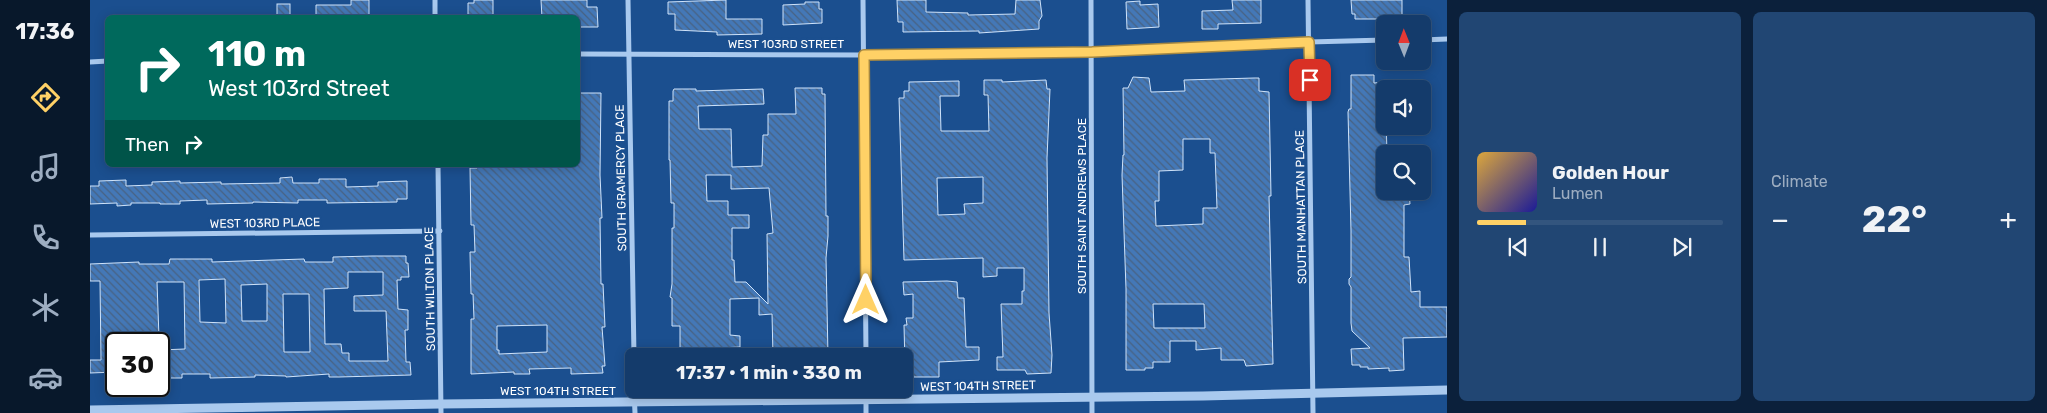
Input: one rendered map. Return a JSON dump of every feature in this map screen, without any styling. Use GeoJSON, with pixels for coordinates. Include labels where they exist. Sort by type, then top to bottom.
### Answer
{"type":"FeatureCollection","features":[{"type":"Feature","properties":{"kind":"street"},"geometry":{"type":"LineString","coordinates":[[435,0],[436,15]]}},
{"type":"Feature","properties":{"kind":"street","name":"SOUTH GRAMERCY PLACE"},"geometry":{"type":"LineString","coordinates":[[628,0],[634,348]]}},
{"type":"Feature","properties":{"kind":"street"},"geometry":{"type":"LineString","coordinates":[[863,0],[866,348]]}},
{"type":"Feature","properties":{"kind":"street","name":"SOUTH SAINT ANDREWS PLACE"},"geometry":{"type":"LineString","coordinates":[[1091,0],[1092,413]]}},
{"type":"Feature","properties":{"kind":"street","name":"SOUTH MANHATTAN PLACE"},"geometry":{"type":"LineString","coordinates":[[1308,0],[1313,413]]}},
{"type":"Feature","properties":{"kind":"street"},"geometry":{"type":"LineString","coordinates":[[1431,40],[1447,39]]}},
{"type":"Feature","properties":{"kind":"street","name":"WEST 103RD STREET"},"geometry":{"type":"LineString","coordinates":[[580,54],[864,55],[1092,52],[1376,40]]}},
{"type":"Feature","properties":{"kind":"street"},"geometry":{"type":"LineString","coordinates":[[90,62],[105,61]]}},
{"type":"Feature","properties":{"kind":"street","name":"SOUTH WILTON PLACE"},"geometry":{"type":"LineString","coordinates":[[438,167],[441,408]]}},
{"type":"Feature","properties":{"kind":"street","name":"WEST 103RD PLACE"},"geometry":{"type":"LineString","coordinates":[[90,235],[440,231]]}},
{"type":"Feature","properties":{"kind":"street","name":"WEST 104TH STREET"},"geometry":{"type":"LineString","coordinates":[[90,410],[441,408],[635,403],[1447,390]]}},
{"type":"Feature","properties":{"kind":"street"},"geometry":{"type":"LineString","coordinates":[[635,398],[635,413]]}},
{"type":"Feature","properties":{"kind":"street"},"geometry":{"type":"LineString","coordinates":[[866,400],[866,413]]}},
{"type":"Feature","properties":{"kind":"building"},"geometry":{"type":"Polygon","coordinates":[[[351,0],[369,0],[369,15],[316,15],[316,5],[351,5],[351,0]]]}},
{"type":"Feature","properties":{"kind":"building"},"geometry":{"type":"Polygon","coordinates":[[[474,0],[493,0],[493,15],[468,15],[468,3],[474,3],[474,0]]]}},
{"type":"Feature","properties":{"kind":"building"},"geometry":{"type":"Polygon","coordinates":[[[541,0],[587,0],[587,7],[597,7],[598,27],[580,27],[580,15],[542,15],[541,0]]]}},
{"type":"Feature","properties":{"kind":"building"},"geometry":{"type":"Polygon","coordinates":[[[726,0],[726,19],[762,19],[762,34],[717,35],[717,32],[675,30],[675,14],[668,14],[668,2],[726,0]]]}},
{"type":"Feature","properties":{"kind":"building"},"geometry":{"type":"Polygon","coordinates":[[[897,0],[926,0],[926,12],[968,13],[968,15],[1015,14],[1016,0],[1040,0],[1042,16],[1039,21],[1039,29],[979,33],[979,31],[903,32],[903,22],[898,22],[897,0]]]}},
{"type":"Feature","properties":{"kind":"building"},"geometry":{"type":"Polygon","coordinates":[[[1232,0],[1261,0],[1261,23],[1218,24],[1218,29],[1202,29],[1202,11],[1233,10],[1232,0]]]}},
{"type":"Feature","properties":{"kind":"building"},"geometry":{"type":"Polygon","coordinates":[[[1351,0],[1402,0],[1402,15],[1376,15],[1376,19],[1355,19],[1355,14],[1352,14],[1351,0]]]}},
{"type":"Feature","properties":{"kind":"building"},"geometry":{"type":"Polygon","coordinates":[[[1140,1],[1140,5],[1158,4],[1159,27],[1127,29],[1126,2],[1140,1]]]}},
{"type":"Feature","properties":{"kind":"building"},"geometry":{"type":"Polygon","coordinates":[[[805,2],[819,2],[819,9],[822,9],[822,23],[783,25],[783,5],[805,4],[805,2]]]}},
{"type":"Feature","properties":{"kind":"building"},"geometry":{"type":"Polygon","coordinates":[[[277,4],[290,4],[290,15],[277,15],[277,4]]]}},
{"type":"Feature","properties":{"kind":"building"},"geometry":{"type":"Polygon","coordinates":[[[1351,75],[1374,75],[1374,83],[1376,83],[1376,135],[1386,135],[1387,145],[1376,145],[1376,200],[1410,200],[1410,204],[1404,205],[1404,257],[1409,257],[1411,292],[1420,291],[1420,307],[1447,307],[1447,337],[1403,338],[1404,370],[1389,371],[1389,368],[1368,369],[1368,367],[1360,367],[1360,365],[1352,365],[1351,349],[1370,348],[1352,331],[1351,323],[1348,112],[1351,109],[1351,75]]]}},
{"type":"Feature","properties":{"kind":"building"},"geometry":{"type":"Polygon","coordinates":[[[1133,77],[1149,78],[1151,92],[1185,91],[1184,80],[1259,78],[1259,91],[1269,92],[1271,196],[1269,196],[1273,364],[1246,366],[1244,360],[1221,360],[1221,348],[1196,350],[1196,341],[1170,341],[1170,362],[1153,362],[1153,368],[1145,368],[1145,370],[1126,370],[1126,289],[1122,175],[1124,155],[1123,88],[1128,88],[1133,77]],[[1183,139],[1183,170],[1159,171],[1159,201],[1155,201],[1156,226],[1203,224],[1203,208],[1217,208],[1215,153],[1210,153],[1210,139],[1183,139]],[[1153,304],[1154,328],[1205,328],[1204,304],[1153,304]]]}},
{"type":"Feature","properties":{"kind":"building"},"geometry":{"type":"Polygon","coordinates":[[[984,80],[1002,80],[1002,82],[1046,80],[1047,89],[1050,89],[1047,158],[1051,373],[1027,374],[1025,370],[997,370],[997,357],[1003,357],[1001,304],[1022,304],[1024,268],[997,268],[997,276],[983,277],[983,258],[904,260],[899,98],[904,98],[904,91],[909,91],[909,82],[959,81],[959,96],[940,96],[941,131],[989,131],[988,95],[984,95],[984,80]],[[983,177],[937,178],[938,215],[965,214],[964,204],[983,203],[983,177]]]}},
{"type":"Feature","properties":{"kind":"building"},"geometry":{"type":"Polygon","coordinates":[[[795,88],[822,88],[822,94],[825,94],[826,216],[828,216],[826,258],[828,348],[773,348],[772,314],[759,315],[759,298],[730,299],[730,335],[740,336],[740,347],[680,348],[680,326],[672,326],[672,298],[670,297],[674,203],[671,203],[669,101],[673,101],[674,89],[696,89],[696,91],[763,89],[764,104],[698,106],[699,129],[731,129],[732,167],[762,166],[763,135],[768,135],[768,114],[796,114],[795,88]],[[706,175],[707,201],[728,201],[728,215],[749,215],[749,228],[732,228],[732,260],[734,260],[735,282],[746,282],[768,304],[767,234],[773,233],[769,188],[731,189],[731,175],[706,175]]]}},
{"type":"Feature","properties":{"kind":"building"},"geometry":{"type":"Polygon","coordinates":[[[580,93],[601,93],[601,284],[603,284],[605,327],[602,327],[605,366],[602,366],[603,373],[571,374],[571,368],[529,369],[530,374],[514,374],[514,372],[471,374],[471,319],[474,319],[473,294],[471,294],[470,252],[475,252],[474,225],[471,225],[470,168],[580,167],[580,93]],[[547,325],[497,326],[497,350],[499,350],[499,354],[547,352],[547,325]]]}},
{"type":"Feature","properties":{"kind":"building"},"geometry":{"type":"Polygon","coordinates":[[[292,177],[293,183],[319,183],[319,179],[346,179],[346,187],[378,186],[378,182],[407,181],[407,199],[397,199],[397,202],[327,203],[327,200],[298,200],[298,203],[207,204],[207,200],[180,201],[180,204],[131,203],[131,205],[117,206],[117,203],[90,204],[90,186],[99,186],[99,181],[126,180],[126,186],[152,185],[152,182],[180,181],[180,183],[221,182],[221,184],[280,183],[280,178],[292,177]]]}},
{"type":"Feature","properties":{"kind":"building"},"geometry":{"type":"Polygon","coordinates":[[[406,256],[409,277],[401,277],[401,280],[397,280],[398,309],[408,310],[408,330],[405,330],[406,362],[410,362],[411,375],[329,377],[329,374],[286,377],[255,375],[255,377],[210,378],[210,374],[182,374],[182,378],[170,378],[170,350],[185,349],[184,282],[157,282],[159,332],[105,332],[105,372],[90,373],[90,360],[101,360],[100,281],[90,281],[90,264],[139,262],[139,264],[169,264],[170,259],[212,259],[212,262],[304,259],[305,262],[333,262],[333,257],[406,256]],[[348,272],[348,288],[324,289],[325,344],[341,344],[342,353],[349,353],[349,361],[388,361],[386,311],[354,311],[354,296],[383,295],[383,272],[348,272]],[[225,279],[199,280],[200,322],[226,323],[225,279]],[[267,284],[241,285],[242,321],[267,321],[267,284]],[[283,294],[284,352],[310,352],[309,294],[283,294]]]}},
{"type":"Feature","properties":{"kind":"building"},"geometry":{"type":"Polygon","coordinates":[[[903,282],[957,282],[958,298],[964,298],[966,347],[979,347],[979,360],[939,362],[939,377],[913,377],[913,348],[905,348],[904,325],[907,325],[906,318],[913,318],[913,294],[904,295],[903,282]]]}},
{"type":"Feature","properties":{"kind":"route"},"geometry":{"type":"LineString","coordinates":[[866,300],[864,55],[1092,52],[1309,42],[1310,80]]}}]}
